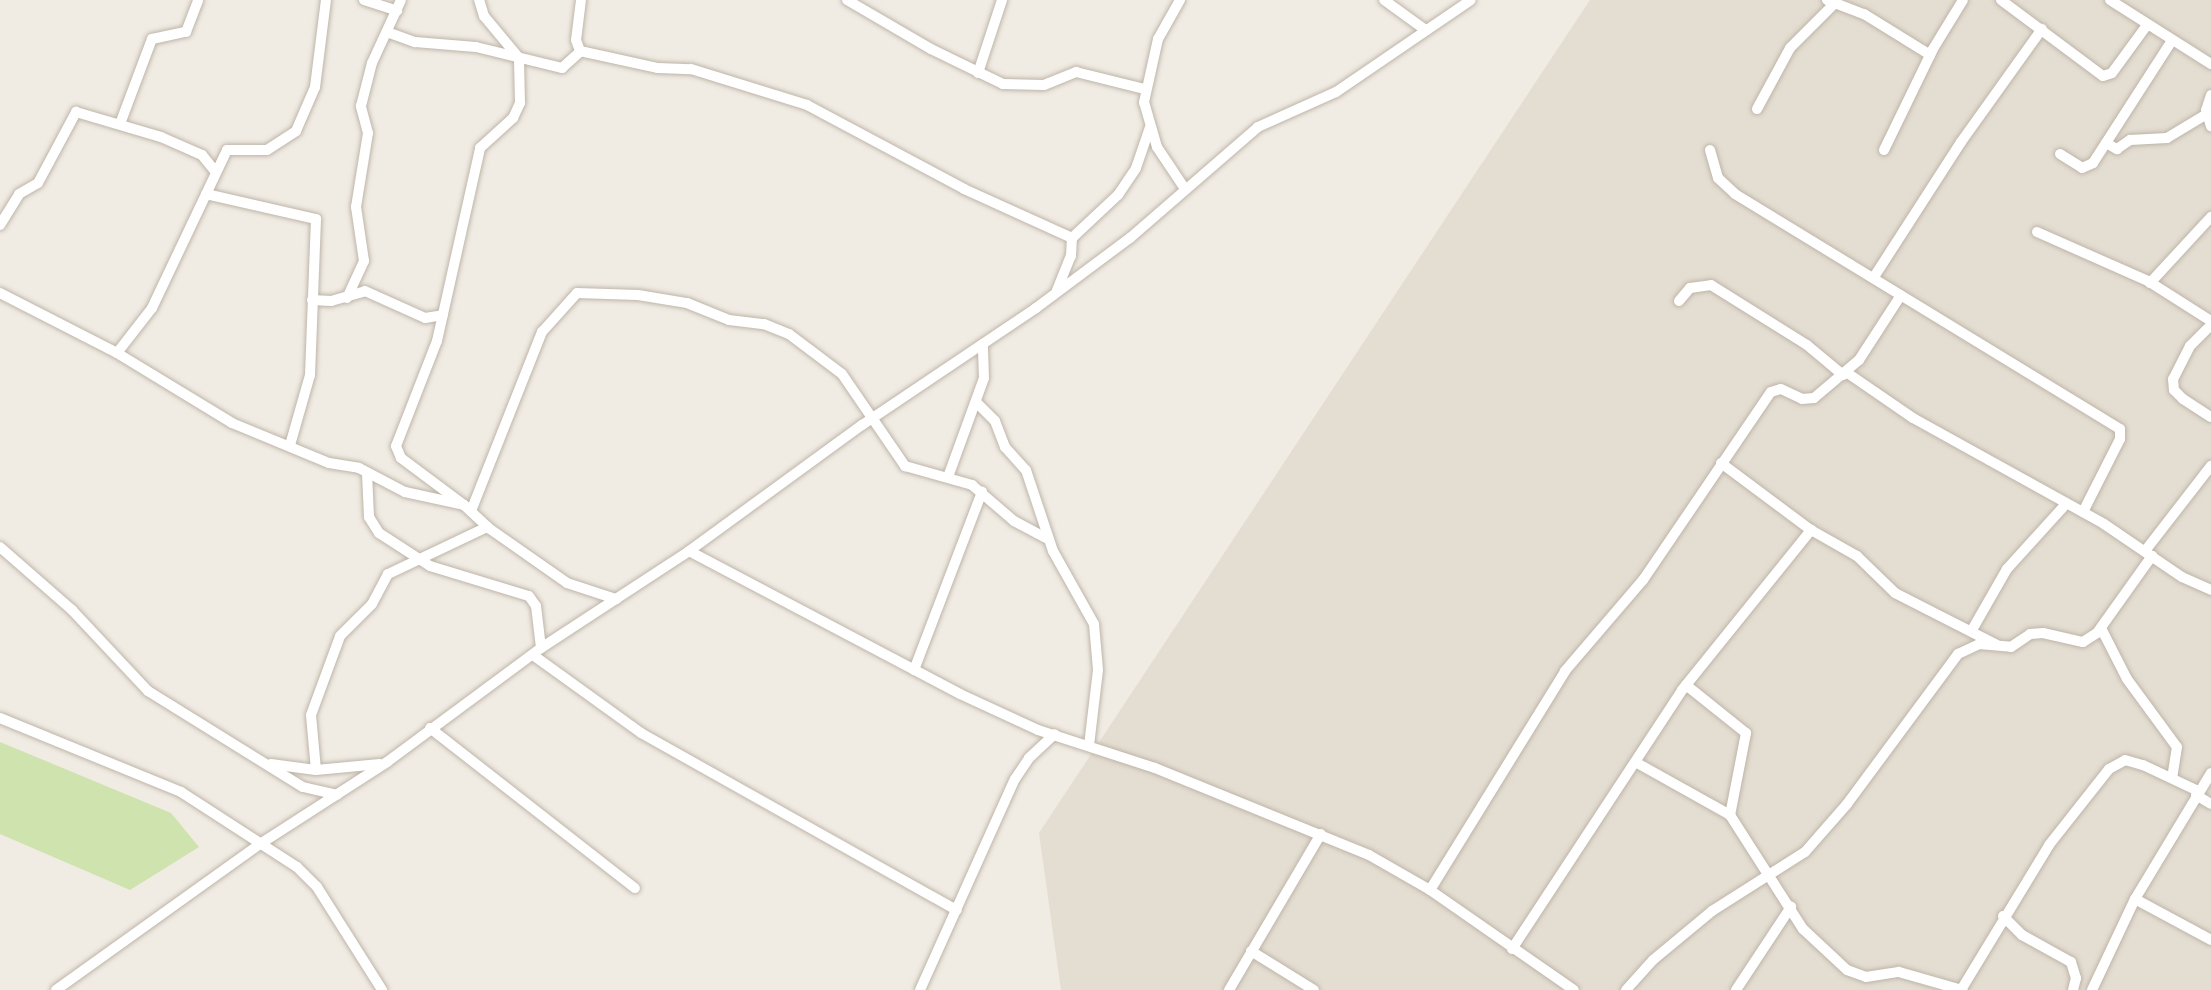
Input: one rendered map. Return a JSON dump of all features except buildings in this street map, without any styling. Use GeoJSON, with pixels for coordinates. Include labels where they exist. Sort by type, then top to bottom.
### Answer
{"type":"FeatureCollection","features":[{"type":"Feature","properties":{"kind":"street"},"geometry":{"type":"LineString","coordinates":[[120,124],[152,40],[186,32],[198,0]]}},
{"type":"Feature","properties":{"kind":"street"},"geometry":{"type":"LineString","coordinates":[[117,353],[152,308],[229,148],[258,153],[296,131],[314,88],[326,0]]}},
{"type":"Feature","properties":{"kind":"street"},"geometry":{"type":"LineString","coordinates":[[364,0],[397,11]]}},
{"type":"Feature","properties":{"kind":"street"},"geometry":{"type":"LineString","coordinates":[[347,299],[364,261],[356,207],[368,132],[361,106],[372,63],[401,0]]}},
{"type":"Feature","properties":{"kind":"street"},"geometry":{"type":"LineString","coordinates":[[479,0],[484,16],[519,58],[522,82],[518,111],[480,148],[443,315],[396,451],[468,508],[487,527],[567,583],[616,599]]}},
{"type":"Feature","properties":{"kind":"street"},"geometry":{"type":"LineString","coordinates":[[581,0],[576,40],[581,51]]}},
{"type":"Feature","properties":{"kind":"street"},"geometry":{"type":"LineString","coordinates":[[846,0],[978,74],[1022,86],[1089,73],[1144,89]]}},
{"type":"Feature","properties":{"kind":"street"},"geometry":{"type":"LineString","coordinates":[[978,74],[1002,0]]}},
{"type":"Feature","properties":{"kind":"street"},"geometry":{"type":"LineString","coordinates":[[1180,0],[1158,39],[1144,89],[1150,127],[1157,147],[1185,188]]}},
{"type":"Feature","properties":{"kind":"street"},"geometry":{"type":"LineString","coordinates":[[1384,0],[1424,29]]}},
{"type":"Feature","properties":{"kind":"street"},"geometry":{"type":"LineString","coordinates":[[56,990],[260,844],[383,764],[430,727],[537,652],[690,551],[874,417],[1055,293],[1130,238],[1258,127],[1336,92],[1400,51],[1424,29],[1471,0]]}},
{"type":"Feature","properties":{"kind":"street"},"geometry":{"type":"LineString","coordinates":[[1884,150],[1930,55],[1963,0]]}},
{"type":"Feature","properties":{"kind":"street"},"geometry":{"type":"LineString","coordinates":[[2001,0],[2103,76],[2112,73],[2147,25]]}},
{"type":"Feature","properties":{"kind":"street"},"geometry":{"type":"LineString","coordinates":[[2110,0],[2211,64]]}},
{"type":"Feature","properties":{"kind":"street"},"geometry":{"type":"LineString","coordinates":[[1757,109],[1790,48],[1831,1],[1864,14],[1930,55]]}},
{"type":"Feature","properties":{"kind":"street"},"geometry":{"type":"LineString","coordinates":[[1874,277],[1961,142],[2042,29]]}},
{"type":"Feature","properties":{"kind":"street"},"geometry":{"type":"LineString","coordinates":[[387,32],[415,42],[452,43],[562,68],[581,51]]}},
{"type":"Feature","properties":{"kind":"street"},"geometry":{"type":"LineString","coordinates":[[2060,154],[2082,169],[2093,163],[2171,41]]}},
{"type":"Feature","properties":{"kind":"street"},"geometry":{"type":"LineString","coordinates":[[581,51],[658,68],[691,69],[807,105],[964,189],[1072,238]]}},
{"type":"Feature","properties":{"kind":"street"},"geometry":{"type":"LineString","coordinates":[[2211,95],[2207,114],[2211,126]]}},
{"type":"Feature","properties":{"kind":"street"},"geometry":{"type":"LineString","coordinates":[[0,225],[19,194],[43,176],[76,112],[120,124],[202,155],[216,173]]}},
{"type":"Feature","properties":{"kind":"street"},"geometry":{"type":"LineString","coordinates":[[2106,144],[2117,149],[2130,140],[2167,138],[2207,114]]}},
{"type":"Feature","properties":{"kind":"street"},"geometry":{"type":"LineString","coordinates":[[1055,293],[1071,256],[1072,238],[1118,195],[1136,167],[1150,127]]}},
{"type":"Feature","properties":{"kind":"street"},"geometry":{"type":"LineString","coordinates":[[1710,150],[1718,178],[1735,194],[2120,429],[2120,439],[2083,512]]}},
{"type":"Feature","properties":{"kind":"street"},"geometry":{"type":"LineString","coordinates":[[206,194],[314,218],[310,375],[289,445]]}},
{"type":"Feature","properties":{"kind":"street"},"geometry":{"type":"LineString","coordinates":[[2150,283],[2211,217]]}},
{"type":"Feature","properties":{"kind":"street"},"geometry":{"type":"LineString","coordinates":[[2037,232],[2150,283],[2211,323],[2190,346],[2173,379],[2174,390],[2183,400],[2211,418]]}},
{"type":"Feature","properties":{"kind":"street"},"geometry":{"type":"LineString","coordinates":[[1679,301],[1690,288],[1711,285],[1807,345],[1844,374],[1913,418],[2083,512],[2211,590]]}},
{"type":"Feature","properties":{"kind":"street"},"geometry":{"type":"LineString","coordinates":[[312,300],[347,299],[365,291],[425,318],[443,315]]}},
{"type":"Feature","properties":{"kind":"street"},"geometry":{"type":"LineString","coordinates":[[0,293],[117,353],[232,423],[329,463],[367,472],[405,492],[468,508]]}},
{"type":"Feature","properties":{"kind":"street"},"geometry":{"type":"LineString","coordinates":[[468,508],[537,342],[577,293],[676,301],[729,320],[771,326],[828,359],[874,417],[905,466],[947,477],[982,492],[1014,522],[1048,539]]}},
{"type":"Feature","properties":{"kind":"street"},"geometry":{"type":"LineString","coordinates":[[1430,890],[1564,671],[1643,580],[1771,392],[1781,389],[1810,400],[1844,374],[1901,295]]}},
{"type":"Feature","properties":{"kind":"street"},"geometry":{"type":"LineString","coordinates":[[947,477],[976,402],[986,365],[983,344]]}},
{"type":"Feature","properties":{"kind":"street"},"geometry":{"type":"LineString","coordinates":[[976,402],[995,421],[1005,447],[1026,470],[1048,539],[1071,590],[1094,624],[1098,670],[1089,745]]}},
{"type":"Feature","properties":{"kind":"street"},"geometry":{"type":"LineString","coordinates":[[1721,463],[1811,530],[1857,556],[1907,601],[1972,630],[1999,647]]}},
{"type":"Feature","properties":{"kind":"street"},"geometry":{"type":"LineString","coordinates":[[1626,990],[1686,932],[1771,873],[1797,860],[1832,823],[1958,654],[1979,644],[1999,647],[2043,633],[2083,642],[2101,628],[2148,553],[2211,466]]}},
{"type":"Feature","properties":{"kind":"street"},"geometry":{"type":"LineString","coordinates":[[367,472],[373,526],[421,561],[529,596],[536,606],[537,652]]}},
{"type":"Feature","properties":{"kind":"street"},"geometry":{"type":"LineString","coordinates":[[914,670],[982,492]]}},
{"type":"Feature","properties":{"kind":"street"},"geometry":{"type":"LineString","coordinates":[[1972,630],[2007,569],[2066,504]]}},
{"type":"Feature","properties":{"kind":"street"},"geometry":{"type":"LineString","coordinates":[[316,770],[311,715],[335,646],[372,604],[388,574],[421,561],[487,527]]}},
{"type":"Feature","properties":{"kind":"street"},"geometry":{"type":"LineString","coordinates":[[1512,949],[1686,685],[1811,530]]}},
{"type":"Feature","properties":{"kind":"street"},"geometry":{"type":"LineString","coordinates":[[0,547],[72,610],[148,691],[269,763],[303,787],[337,795]]}},
{"type":"Feature","properties":{"kind":"street"},"geometry":{"type":"LineString","coordinates":[[690,551],[914,670],[1055,734],[1321,834],[1430,890],[1574,990]]}},
{"type":"Feature","properties":{"kind":"street"},"geometry":{"type":"LineString","coordinates":[[2101,628],[2127,679],[2177,747],[2172,777]]}},
{"type":"Feature","properties":{"kind":"street"},"geometry":{"type":"LineString","coordinates":[[537,652],[641,733],[957,911]]}},
{"type":"Feature","properties":{"kind":"street"},"geometry":{"type":"LineString","coordinates":[[1686,685],[1746,733],[1730,815]]}},
{"type":"Feature","properties":{"kind":"street"},"geometry":{"type":"LineString","coordinates":[[0,718],[181,792],[297,867],[317,887],[382,990]]}},
{"type":"Feature","properties":{"kind":"street"},"geometry":{"type":"LineString","coordinates":[[430,727],[635,888]]}},
{"type":"Feature","properties":{"kind":"street"},"geometry":{"type":"LineString","coordinates":[[920,990],[1015,779],[1029,758],[1055,734]]}},
{"type":"Feature","properties":{"kind":"street"},"geometry":{"type":"LineString","coordinates":[[1637,762],[1730,815],[1771,873],[1803,929],[1854,974],[1899,972],[1961,990],[2003,916],[2056,835],[2109,769],[2125,761],[2172,777],[2211,804]]}},
{"type":"Feature","properties":{"kind":"street"},"geometry":{"type":"LineString","coordinates":[[269,763],[316,770],[383,764]]}},
{"type":"Feature","properties":{"kind":"street"},"geometry":{"type":"LineString","coordinates":[[2092,990],[2135,899],[2211,773]]}},
{"type":"Feature","properties":{"kind":"street"},"geometry":{"type":"LineString","coordinates":[[1228,990],[1321,834]]}},
{"type":"Feature","properties":{"kind":"street"},"geometry":{"type":"LineString","coordinates":[[2135,899],[2211,940]]}},
{"type":"Feature","properties":{"kind":"street"},"geometry":{"type":"LineString","coordinates":[[1736,990],[1791,906]]}},
{"type":"Feature","properties":{"kind":"street"},"geometry":{"type":"LineString","coordinates":[[2003,916],[2022,935],[2071,962],[2077,978],[2073,990]]}},
{"type":"Feature","properties":{"kind":"street"},"geometry":{"type":"LineString","coordinates":[[1251,951],[1314,990]]}},
{"type":"Feature","properties":{"kind":"shaded area"},"geometry":{"type":"Polygon","coordinates":[[[1590,0],[2211,0],[2211,990],[1061,990],[1039,833],[1590,0]]]}},
{"type":"Feature","properties":{"kind":"green space"},"geometry":{"type":"Polygon","coordinates":[[[0,742],[171,813],[199,847],[130,890],[0,834],[0,742]]]}}]}
